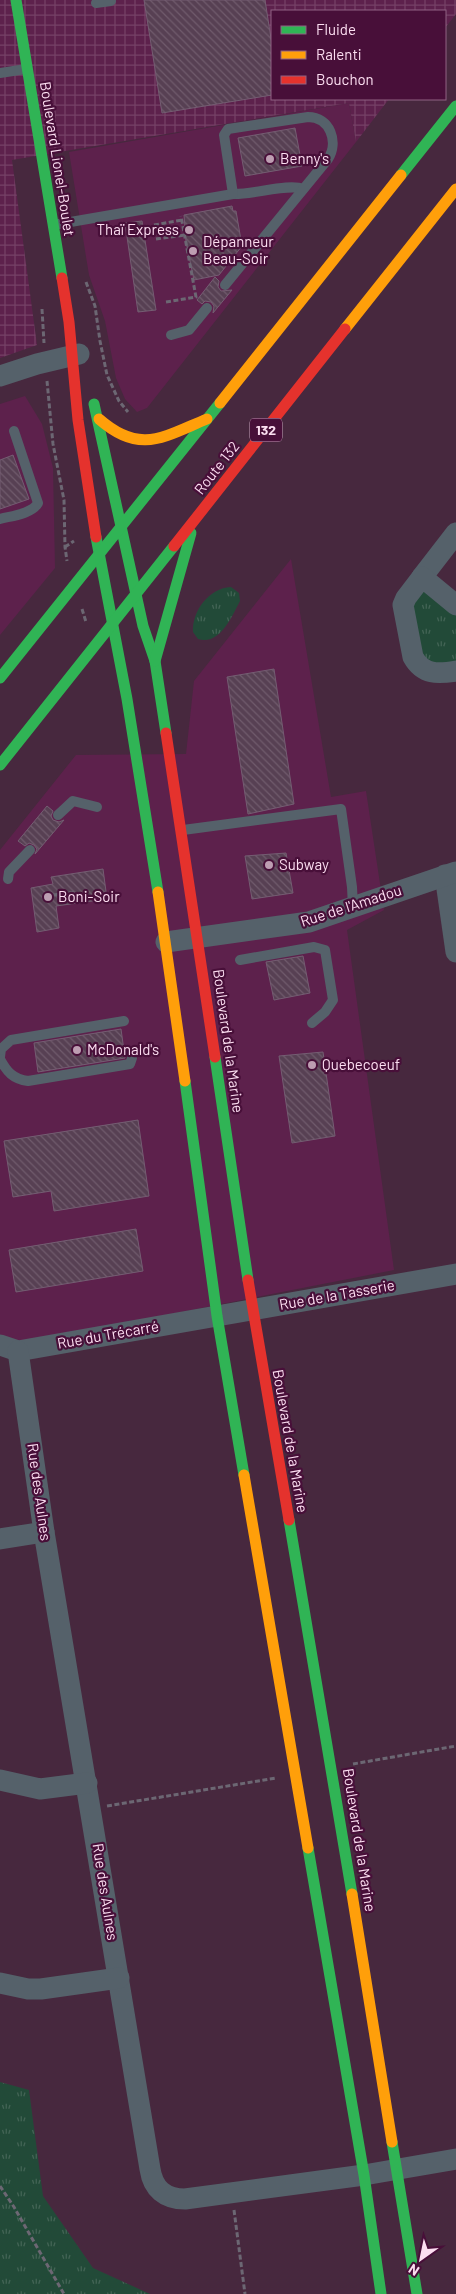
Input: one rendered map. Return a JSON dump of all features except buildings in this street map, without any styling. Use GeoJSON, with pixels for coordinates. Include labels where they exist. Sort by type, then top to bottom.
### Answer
{"type":"FeatureCollection","features":[{"type":"Feature","properties":{"kind":"main road","name":"Boulevard Lionel-Boulet"},"geometry":{"type":"LineString","coordinates":[[16,0],[52,225],[69,322],[78,361],[78,420],[99,555],[112,622]]}},
{"type":"Feature","properties":{"kind":"main road"},"geometry":{"type":"LineString","coordinates":[[0,678],[456,106]]}},
{"type":"Feature","properties":{"kind":"main road","name":"Route 132"},"geometry":{"type":"LineString","coordinates":[[0,765],[456,189]]}},
{"type":"Feature","properties":{"kind":"main road"},"geometry":{"type":"LineString","coordinates":[[90,391],[99,419],[136,592]]}},
{"type":"Feature","properties":{"kind":"main road"},"geometry":{"type":"LineString","coordinates":[[99,419],[119,435],[140,441],[152,439],[208,419]]}},
{"type":"Feature","properties":{"kind":"main road"},"geometry":{"type":"LineString","coordinates":[[155,661],[195,520]]}},
{"type":"Feature","properties":{"kind":"main road","name":"Boulevard de la Marine"},"geometry":{"type":"LineString","coordinates":[[136,592],[143,626],[155,661],[198,937],[252,1310],[332,1768],[417,2294]]}},
{"type":"Feature","properties":{"kind":"main road"},"geometry":{"type":"LineString","coordinates":[[112,622],[127,699],[166,942],[217,1316],[364,2175],[381,2294]]}},
{"type":"Feature","properties":{"kind":"street"},"geometry":{"type":"LineString","coordinates":[[0,376],[37,364],[78,361]]}},
{"type":"Feature","properties":{"kind":"street"},"geometry":{"type":"LineString","coordinates":[[456,533],[406,598],[403,605],[403,613],[413,657],[421,668],[435,673],[456,670]]}},
{"type":"Feature","properties":{"kind":"street"},"geometry":{"type":"LineString","coordinates":[[422,577],[456,606]]}},
{"type":"Feature","properties":{"kind":"street","name":"Rue de l'Amadou"},"geometry":{"type":"LineString","coordinates":[[166,942],[309,922],[450,874],[456,952]]}},
{"type":"Feature","properties":{"kind":"street","name":"Rue de la Tasserie"},"geometry":{"type":"LineString","coordinates":[[217,1316],[456,1274]]}},
{"type":"Feature","properties":{"kind":"street","name":"Rue du Trécarré"},"geometry":{"type":"LineString","coordinates":[[9,1348],[217,1316]]}},
{"type":"Feature","properties":{"kind":"street","name":"Rue des Aulnes"},"geometry":{"type":"LineString","coordinates":[[9,1348],[44,1532],[92,1809],[150,2175],[156,2187],[166,2196],[179,2199],[364,2175],[456,2159]]}},
{"type":"Feature","properties":{"kind":"street"},"geometry":{"type":"LineString","coordinates":[[0,1539],[44,1532]]}},
{"type":"Feature","properties":{"kind":"street"},"geometry":{"type":"LineString","coordinates":[[0,1780],[40,1789],[87,1783]]}},
{"type":"Feature","properties":{"kind":"street"},"geometry":{"type":"LineString","coordinates":[[0,1983],[28,1989],[41,1989],[119,1978]]}},
{"type":"Feature","properties":{"kind":"lane"},"geometry":{"type":"LineString","coordinates":[[96,3],[111,1]]}},
{"type":"Feature","properties":{"kind":"lane"},"geometry":{"type":"LineString","coordinates":[[0,73],[27,69]]}},
{"type":"Feature","properties":{"kind":"lane"},"geometry":{"type":"LineString","coordinates":[[225,285],[328,159],[333,147],[328,127],[314,117],[228,129],[224,135],[233,194]]}},
{"type":"Feature","properties":{"kind":"lane"},"geometry":{"type":"LineString","coordinates":[[52,225],[233,194],[245,195],[294,187],[303,189]]}},
{"type":"Feature","properties":{"kind":"lane"},"geometry":{"type":"LineString","coordinates":[[171,335],[189,330],[207,308]]}},
{"type":"Feature","properties":{"kind":"lane"},"geometry":{"type":"LineString","coordinates":[[0,519],[26,512],[35,508],[38,503],[14,431]]}},
{"type":"Feature","properties":{"kind":"lane"},"geometry":{"type":"LineString","coordinates":[[58,815],[73,801],[97,807]]}},
{"type":"Feature","properties":{"kind":"lane"},"geometry":{"type":"LineString","coordinates":[[181,831],[341,809],[353,907]]}},
{"type":"Feature","properties":{"kind":"lane"},"geometry":{"type":"LineString","coordinates":[[8,879],[9,872],[30,850]]}},
{"type":"Feature","properties":{"kind":"lane"},"geometry":{"type":"LineString","coordinates":[[240,960],[314,947],[325,950],[333,1000],[325,1012],[312,1023]]}},
{"type":"Feature","properties":{"kind":"lane"},"geometry":{"type":"LineString","coordinates":[[124,1021],[11,1040],[1,1049],[0,1058],[8,1073],[19,1080],[28,1081],[130,1064],[132,1058]]}},
{"type":"Feature","properties":{"kind":"path"},"geometry":{"type":"LineString","coordinates":[[166,302],[196,297],[181,213]]}},
{"type":"Feature","properties":{"kind":"path"},"geometry":{"type":"LineString","coordinates":[[154,225],[182,220]]}},
{"type":"Feature","properties":{"kind":"path"},"geometry":{"type":"LineString","coordinates":[[156,239],[185,235]]}},
{"type":"Feature","properties":{"kind":"path"},"geometry":{"type":"LineString","coordinates":[[85,277],[95,306],[107,375],[131,418]]}},
{"type":"Feature","properties":{"kind":"path"},"geometry":{"type":"LineString","coordinates":[[42,306],[43,337]]}},
{"type":"Feature","properties":{"kind":"path"},"geometry":{"type":"LineString","coordinates":[[48,403],[52,417],[53,444],[64,500],[64,547],[75,540]]}},
{"type":"Feature","properties":{"kind":"path"},"geometry":{"type":"LineString","coordinates":[[54,895],[76,892]]}},
{"type":"Feature","properties":{"kind":"path"},"geometry":{"type":"LineString","coordinates":[[332,1768],[456,1746]]}},
{"type":"Feature","properties":{"kind":"path"},"geometry":{"type":"LineString","coordinates":[[92,1809],[295,1774]]}},
{"type":"Feature","properties":{"kind":"path"},"geometry":{"type":"LineString","coordinates":[[0,2186],[64,2294]]}},
{"type":"Feature","properties":{"kind":"path"},"geometry":{"type":"LineString","coordinates":[[231,2192],[245,2294]]}},
{"type":"Feature","properties":{"kind":"shaded area"},"geometry":{"type":"Polygon","coordinates":[[[0,0],[456,0],[456,14],[446,27],[446,10],[271,10],[271,100],[388,100],[356,142],[349,103],[12,160],[37,345],[0,358],[0,0]]]}},
{"type":"Feature","properties":{"kind":"shaded area"},"geometry":{"type":"Polygon","coordinates":[[[349,103],[356,142],[147,408],[137,412],[125,399],[116,378],[105,321],[89,275],[69,152],[349,103]]]}},
{"type":"Feature","properties":{"kind":"shaded area"},"geometry":{"type":"Polygon","coordinates":[[[25,396],[42,424],[53,468],[55,568],[0,635],[0,404],[25,396]]]}},
{"type":"Feature","properties":{"kind":"shaded area"},"geometry":{"type":"Polygon","coordinates":[[[291,559],[331,797],[366,791],[384,910],[347,930],[394,1270],[24,1343],[0,1336],[0,850],[76,755],[186,754],[194,681],[291,559]]]}},
{"type":"Feature","properties":{"kind":"green space"},"geometry":{"type":"Polygon","coordinates":[[[422,577],[456,605],[456,671],[428,671],[406,598],[422,577]]]}},
{"type":"Feature","properties":{"kind":"green space"},"geometry":{"type":"Polygon","coordinates":[[[231,587],[239,593],[240,601],[229,621],[219,634],[213,638],[206,640],[198,639],[193,632],[193,624],[203,602],[223,588],[231,587]]]}},
{"type":"Feature","properties":{"kind":"green space"},"geometry":{"type":"Polygon","coordinates":[[[0,2082],[29,2090],[43,2196],[93,2268],[150,2294],[0,2294],[0,2082]]]}},
{"type":"Feature","properties":{"kind":"traffic: fast"},"geometry":{"type":"LineString","coordinates":[[16,0],[62,278]]}},
{"type":"Feature","properties":{"kind":"traffic: fast"},"geometry":{"type":"LineString","coordinates":[[401,175],[456,106]]}},
{"type":"Feature","properties":{"kind":"traffic: fast"},"geometry":{"type":"LineString","coordinates":[[0,678],[220,403]]}},
{"type":"Feature","properties":{"kind":"traffic: fast"},"geometry":{"type":"LineString","coordinates":[[94,404],[143,626],[155,661],[166,733]]}},
{"type":"Feature","properties":{"kind":"traffic: fast"},"geometry":{"type":"LineString","coordinates":[[155,661],[191,533]]}},
{"type":"Feature","properties":{"kind":"traffic: fast"},"geometry":{"type":"LineString","coordinates":[[96,537],[127,699],[158,892]]}},
{"type":"Feature","properties":{"kind":"traffic: fast"},"geometry":{"type":"LineString","coordinates":[[0,765],[174,546]]}},
{"type":"Feature","properties":{"kind":"traffic: fast"},"geometry":{"type":"LineString","coordinates":[[215,1057],[248,1280]]}},
{"type":"Feature","properties":{"kind":"traffic: fast"},"geometry":{"type":"LineString","coordinates":[[185,1081],[217,1316],[244,1475]]}},
{"type":"Feature","properties":{"kind":"traffic: fast"},"geometry":{"type":"LineString","coordinates":[[289,1520],[352,1894]]}},
{"type":"Feature","properties":{"kind":"traffic: fast"},"geometry":{"type":"LineString","coordinates":[[308,1848],[364,2175],[381,2294]]}},
{"type":"Feature","properties":{"kind":"traffic: fast"},"geometry":{"type":"LineString","coordinates":[[392,2142],[417,2294]]}},
{"type":"Feature","properties":{"kind":"traffic: slow"},"geometry":{"type":"LineString","coordinates":[[220,403],[401,175]]}},
{"type":"Feature","properties":{"kind":"traffic: slow"},"geometry":{"type":"LineString","coordinates":[[345,329],[456,189]]}},
{"type":"Feature","properties":{"kind":"traffic: slow"},"geometry":{"type":"LineString","coordinates":[[99,419],[127,437],[140,440],[152,439],[177,432],[207,419]]}},
{"type":"Feature","properties":{"kind":"traffic: slow"},"geometry":{"type":"LineString","coordinates":[[158,892],[185,1081]]}},
{"type":"Feature","properties":{"kind":"traffic: slow"},"geometry":{"type":"LineString","coordinates":[[244,1475],[308,1848]]}},
{"type":"Feature","properties":{"kind":"traffic: slow"},"geometry":{"type":"LineString","coordinates":[[352,1894],[392,2142]]}},
{"type":"Feature","properties":{"kind":"traffic: jam"},"geometry":{"type":"LineString","coordinates":[[62,278],[69,322],[78,420],[96,537]]}},
{"type":"Feature","properties":{"kind":"traffic: jam"},"geometry":{"type":"LineString","coordinates":[[174,546],[345,329]]}},
{"type":"Feature","properties":{"kind":"traffic: jam"},"geometry":{"type":"LineString","coordinates":[[166,733],[215,1057]]}},
{"type":"Feature","properties":{"kind":"traffic: jam"},"geometry":{"type":"LineString","coordinates":[[248,1280],[289,1520]]}},
{"type":"Feature","properties":{"kind":"place","name":"Benny's"},"geometry":{"type":"Point","coordinates":[270,159]}},
{"type":"Feature","properties":{"kind":"place","name":"Thaï Express"},"geometry":{"type":"Point","coordinates":[189,230]}},
{"type":"Feature","properties":{"kind":"place","name":"Dépanneur Beau-Soir"},"geometry":{"type":"Point","coordinates":[193,251]}},
{"type":"Feature","properties":{"kind":"place","name":"Subway"},"geometry":{"type":"Point","coordinates":[269,865]}},
{"type":"Feature","properties":{"kind":"place","name":"Boni-Soir"},"geometry":{"type":"Point","coordinates":[48,897]}},
{"type":"Feature","properties":{"kind":"place","name":"McDonald's"},"geometry":{"type":"Point","coordinates":[77,1050]}},
{"type":"Feature","properties":{"kind":"place","name":"Quebecoeuf"},"geometry":{"type":"Point","coordinates":[312,1065]}}]}
